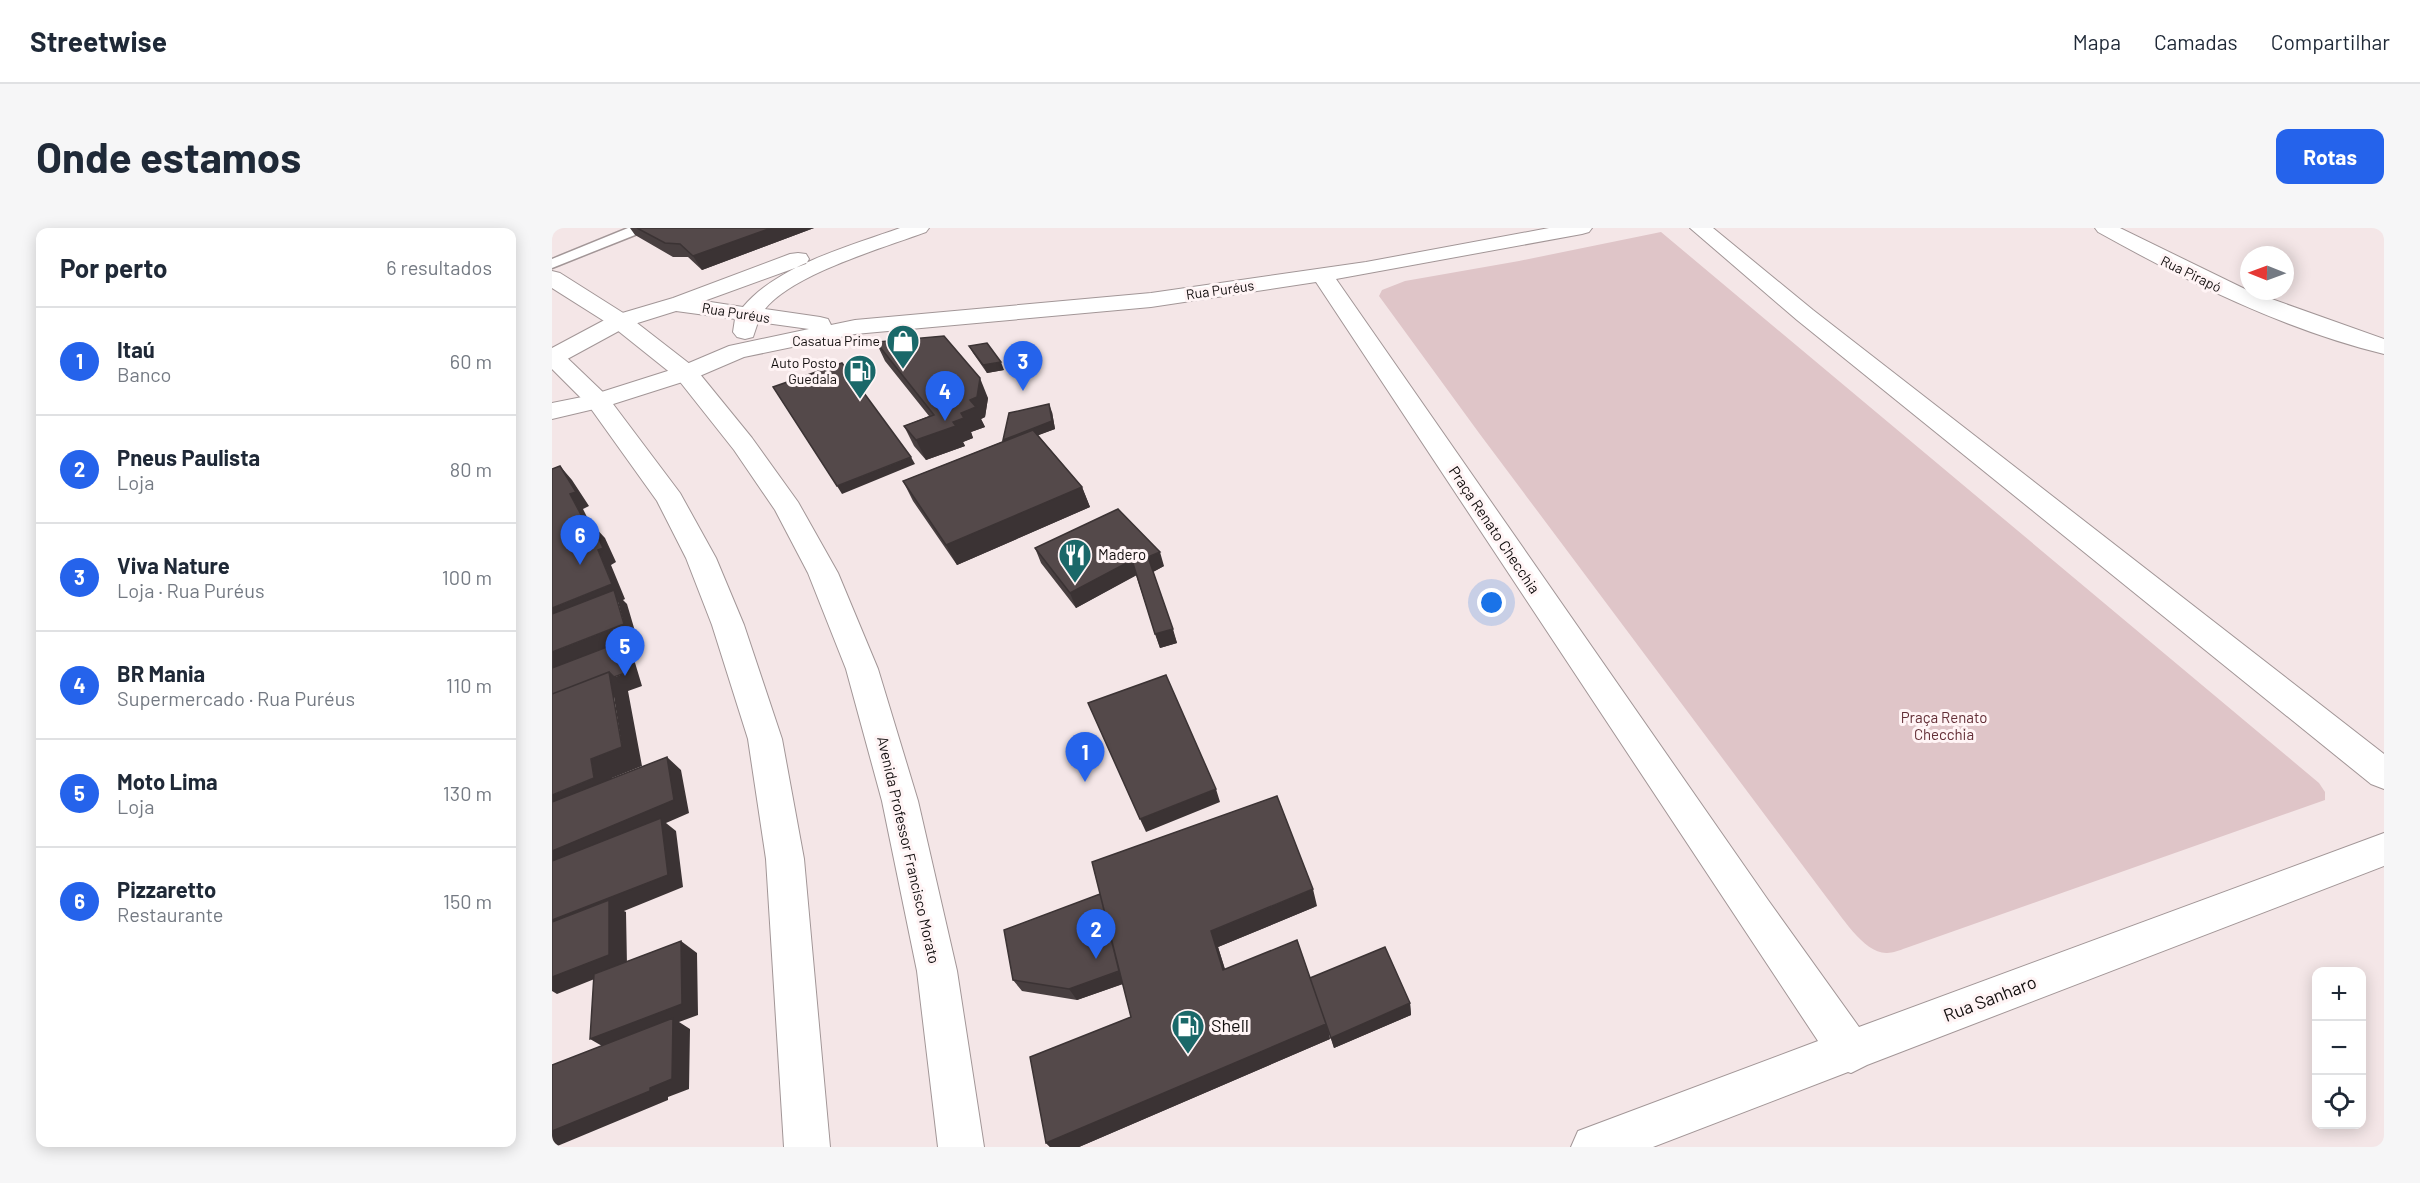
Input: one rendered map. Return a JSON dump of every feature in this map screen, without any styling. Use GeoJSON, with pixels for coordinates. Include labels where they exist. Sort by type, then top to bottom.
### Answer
{"type":"FeatureCollection","features":[{"type":"Feature","properties":{"kind":"main road"},"geometry":{"type":"LineString","coordinates":[[675,304],[882,228]]}},
{"type":"Feature","properties":{"kind":"main road"},"geometry":{"type":"LineString","coordinates":[[737,351],[746,328],[748,315],[763,298],[783,284],[821,265],[919,228]]}},
{"type":"Feature","properties":{"kind":"main road","name":"Rua Puréus"},"geometry":{"type":"LineString","coordinates":[[552,411],[598,401],[686,374],[737,351],[855,327],[1151,300],[1322,276],[1582,228]]}},
{"type":"Feature","properties":{"kind":"main road"},"geometry":{"type":"LineString","coordinates":[[1700,228],[1814,323],[2384,774]]}},
{"type":"Feature","properties":{"kind":"main road","name":"Rua Pirapó"},"geometry":{"type":"LineString","coordinates":[[2105,228],[2166,263],[2226,291],[2312,324],[2384,347]]}},
{"type":"Feature","properties":{"kind":"main road","name":"Praça Renato Checchia"},"geometry":{"type":"LineString","coordinates":[[1322,276],[1747,903],[1851,1052]]}},
{"type":"Feature","properties":{"kind":"main road","name":"Avenida Professor Francisco Morato"},"geometry":{"type":"LineString","coordinates":[[552,279],[620,321],[686,374],[743,444],[788,508],[824,573],[862,669],[900,801],[937,971],[961,1147]]}},
{"type":"Feature","properties":{"kind":"main road","name":"Rua Puréus"},"geometry":{"type":"LineString","coordinates":[[552,357],[620,321],[675,304],[855,327]]}},
{"type":"Feature","properties":{"kind":"main road"},"geometry":{"type":"LineString","coordinates":[[552,357],[598,401],[670,499],[701,558],[729,625],[765,738],[785,859],[804,1146]]}},
{"type":"Feature","properties":{"kind":"main road","name":"Rua Sanharo"},"geometry":{"type":"LineString","coordinates":[[1594,1147],[1851,1052],[2384,849]]}},
{"type":"Feature","properties":{"kind":"lane"},"geometry":{"type":"LineString","coordinates":[[552,264],[640,228]]}},
{"type":"Feature","properties":{"kind":"green space","name":"Praça Renato Checchia"},"geometry":{"type":"Polygon","coordinates":[[[1661,232],[2319,783],[2325,792],[2325,800],[1896,951],[1878,952],[1861,940],[1827,898],[1379,296],[1382,290],[1405,281],[1661,232]]]}},
{"type":"Feature","properties":{"kind":"building"},"geometry":{"type":"Polygon","coordinates":[[[637,228],[771,228],[693,256],[680,244],[665,243],[637,228]]]}},
{"type":"Feature","properties":{"kind":"building"},"geometry":{"type":"Polygon","coordinates":[[[944,336],[980,378],[977,397],[970,400],[976,407],[961,413],[964,418],[953,422],[956,426],[916,440],[904,426],[934,415],[876,342],[944,336]]]}},
{"type":"Feature","properties":{"kind":"building"},"geometry":{"type":"Polygon","coordinates":[[[987,343],[1001,362],[983,365],[969,346],[987,343]]]}},
{"type":"Feature","properties":{"kind":"building"},"geometry":{"type":"Polygon","coordinates":[[[842,363],[911,457],[837,486],[773,387],[842,363]]]}},
{"type":"Feature","properties":{"kind":"building"},"geometry":{"type":"Polygon","coordinates":[[[1049,404],[1052,421],[1003,440],[1009,413],[1049,404]]]}},
{"type":"Feature","properties":{"kind":"building"},"geometry":{"type":"Polygon","coordinates":[[[1033,430],[1082,487],[946,545],[903,481],[1033,430]]]}},
{"type":"Feature","properties":{"kind":"building"},"geometry":{"type":"Polygon","coordinates":[[[560,466],[576,492],[570,494],[587,526],[592,524],[603,548],[598,550],[612,584],[552,608],[552,469],[560,466]]]}},
{"type":"Feature","properties":{"kind":"building"},"geometry":{"type":"Polygon","coordinates":[[[1118,509],[1160,552],[1148,557],[1173,629],[1155,634],[1132,560],[1070,593],[1035,548],[1118,509]]]}},
{"type":"Feature","properties":{"kind":"building"},"geometry":{"type":"Polygon","coordinates":[[[614,590],[624,624],[552,652],[552,614],[614,590]]]}},
{"type":"Feature","properties":{"kind":"building"},"geometry":{"type":"Polygon","coordinates":[[[620,642],[628,672],[614,677],[609,672],[552,694],[552,668],[620,642]]]}},
{"type":"Feature","properties":{"kind":"building"},"geometry":{"type":"Polygon","coordinates":[[[609,672],[622,747],[591,759],[594,778],[552,795],[552,694],[609,672]]]}},
{"type":"Feature","properties":{"kind":"building"},"geometry":{"type":"Polygon","coordinates":[[[1166,675],[1216,789],[1140,819],[1088,703],[1166,675]]]}},
{"type":"Feature","properties":{"kind":"building"},"geometry":{"type":"Polygon","coordinates":[[[667,757],[674,800],[552,851],[552,802],[667,757]]]}},
{"type":"Feature","properties":{"kind":"building"},"geometry":{"type":"Polygon","coordinates":[[[1277,796],[1313,889],[1211,931],[1223,970],[1297,940],[1326,1024],[1046,1143],[1030,1057],[1131,1017],[1092,862],[1277,796]]]}},
{"type":"Feature","properties":{"kind":"building"},"geometry":{"type":"Polygon","coordinates":[[[661,818],[668,875],[552,920],[552,861],[661,818]]]}},
{"type":"Feature","properties":{"kind":"building"},"geometry":{"type":"Polygon","coordinates":[[[1100,894],[1119,971],[1069,989],[1013,980],[1004,930],[1100,894]]]}},
{"type":"Feature","properties":{"kind":"building"},"geometry":{"type":"Polygon","coordinates":[[[609,900],[609,955],[552,977],[552,922],[609,900]]]}},
{"type":"Feature","properties":{"kind":"building"},"geometry":{"type":"Polygon","coordinates":[[[681,941],[682,1004],[590,1039],[594,974],[681,941]]]}},
{"type":"Feature","properties":{"kind":"building"},"geometry":{"type":"Polygon","coordinates":[[[1385,947],[1410,1003],[1331,1038],[1310,978],[1385,947]]]}},
{"type":"Feature","properties":{"kind":"building"},"geometry":{"type":"Polygon","coordinates":[[[673,1018],[672,1079],[650,1088],[650,1091],[552,1131],[552,1065],[673,1018]]]}},
{"type":"Feature","properties":{"kind":"place","name":"Casatua Prime"},"geometry":{"type":"Point","coordinates":[903,370]}},
{"type":"Feature","properties":{"kind":"place","name":"Viva Nature"},"geometry":{"type":"Point","coordinates":[1023,391]}},
{"type":"Feature","properties":{"kind":"place","name":"Auto Posto Guedala"},"geometry":{"type":"Point","coordinates":[860,400]}},
{"type":"Feature","properties":{"kind":"place","name":"BR Mania"},"geometry":{"type":"Point","coordinates":[945,421]}},
{"type":"Feature","properties":{"kind":"place","name":"Pizzaretto"},"geometry":{"type":"Point","coordinates":[580,565]}},
{"type":"Feature","properties":{"kind":"place","name":"Madero"},"geometry":{"type":"Point","coordinates":[1075,584]}},
{"type":"Feature","properties":{"kind":"place","name":"Moto Lima"},"geometry":{"type":"Point","coordinates":[625,676]}},
{"type":"Feature","properties":{"kind":"place","name":"Itaú"},"geometry":{"type":"Point","coordinates":[1085,782]}},
{"type":"Feature","properties":{"kind":"place","name":"Pneus Paulista"},"geometry":{"type":"Point","coordinates":[1096,959]}},
{"type":"Feature","properties":{"kind":"place","name":"Shell"},"geometry":{"type":"Point","coordinates":[1188,1055]}}]}
